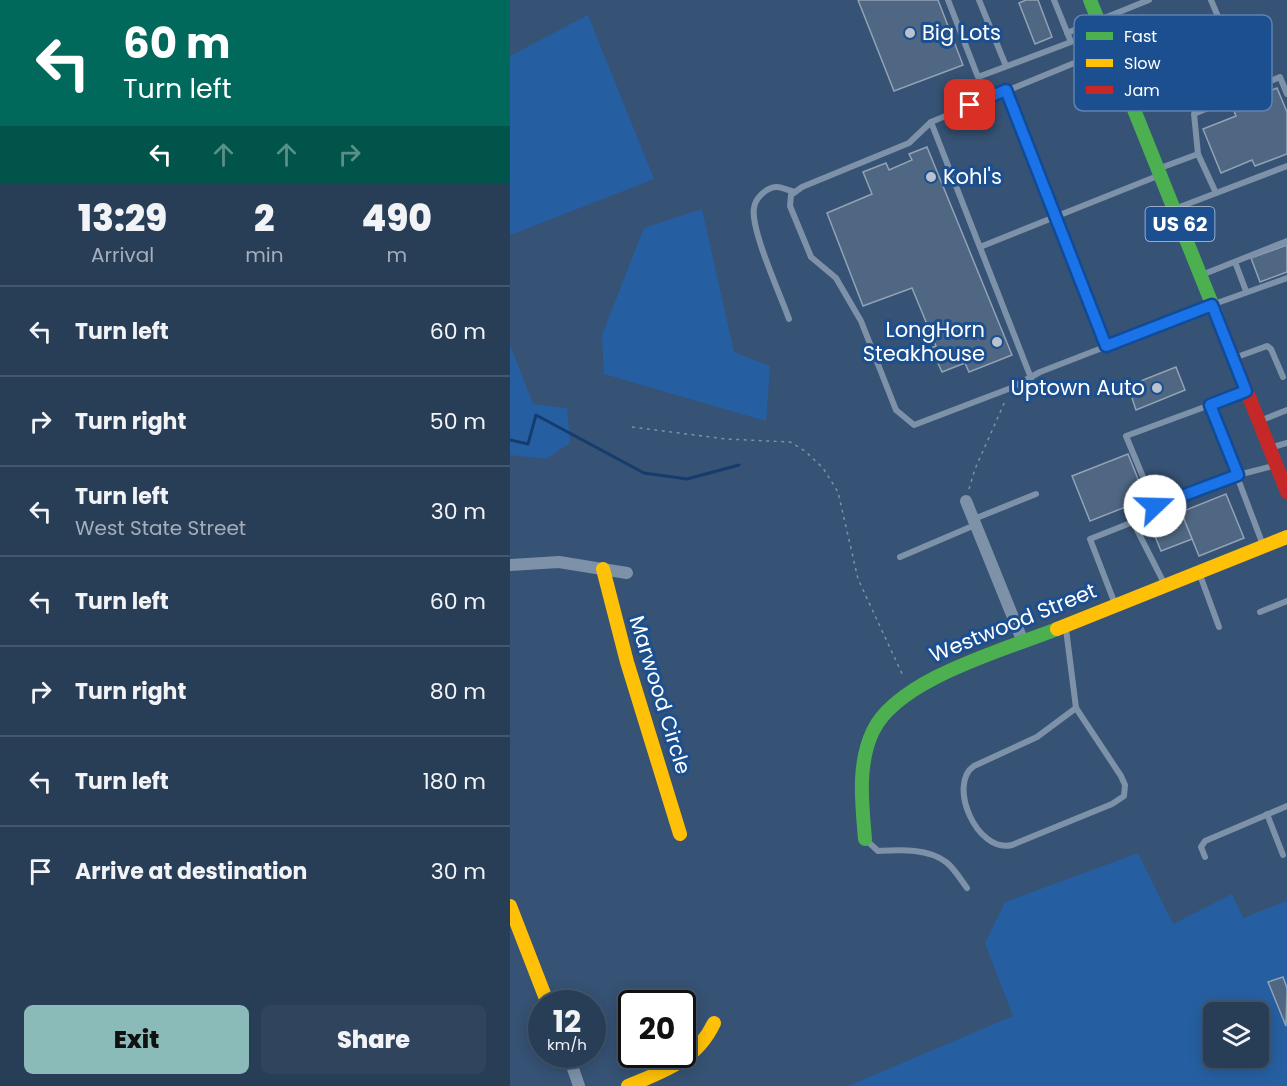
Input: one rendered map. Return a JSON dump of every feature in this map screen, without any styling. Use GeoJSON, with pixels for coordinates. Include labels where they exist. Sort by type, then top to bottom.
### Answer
{"type":"FeatureCollection","features":[{"type":"Feature","properties":{"kind":"main road","name":"US 62"},"geometry":{"type":"LineString","coordinates":[[1090,0],[1096,15]]}},
{"type":"Feature","properties":{"kind":"main road","name":"US 62"},"geometry":{"type":"LineString","coordinates":[[1135,111],[1287,492]]}},
{"type":"Feature","properties":{"kind":"main road","name":"Westwood Street"},"geometry":{"type":"LineString","coordinates":[[865,839],[863,771],[867,742],[880,716],[901,694],[1065,624],[1287,537]]}},
{"type":"Feature","properties":{"kind":"main road","name":"Marwood Circle"},"geometry":{"type":"LineString","coordinates":[[603,568],[627,662],[680,834]]}},
{"type":"Feature","properties":{"kind":"main road"},"geometry":{"type":"LineString","coordinates":[[510,906],[543,990]]}},
{"type":"Feature","properties":{"kind":"main road"},"geometry":{"type":"LineString","coordinates":[[628,1086],[695,1055],[709,1038],[714,1023]]}},
{"type":"Feature","properties":{"kind":"street"},"geometry":{"type":"LineString","coordinates":[[966,501],[1023,642]]}},
{"type":"Feature","properties":{"kind":"street"},"geometry":{"type":"LineString","coordinates":[[510,566],[544,562],[603,568],[627,573]]}},
{"type":"Feature","properties":{"kind":"street"},"geometry":{"type":"LineString","coordinates":[[573,1068],[579,1086]]}},
{"type":"Feature","properties":{"kind":"lane"},"geometry":{"type":"LineString","coordinates":[[948,0],[978,77],[1071,42],[1054,0]]}},
{"type":"Feature","properties":{"kind":"lane"},"geometry":{"type":"LineString","coordinates":[[980,0],[1006,66]]}},
{"type":"Feature","properties":{"kind":"lane"},"geometry":{"type":"LineString","coordinates":[[1115,15],[1149,0]]}},
{"type":"Feature","properties":{"kind":"lane"},"geometry":{"type":"LineString","coordinates":[[1211,0],[1217,15]]}},
{"type":"Feature","properties":{"kind":"lane"},"geometry":{"type":"LineString","coordinates":[[1067,33],[1074,31]]}},
{"type":"Feature","properties":{"kind":"lane"},"geometry":{"type":"LineString","coordinates":[[1074,63],[931,122],[909,144],[791,195],[790,206],[811,257],[836,278],[861,321],[896,410],[914,425],[1011,388],[1106,346],[1246,291],[1287,279]]}},
{"type":"Feature","properties":{"kind":"lane"},"geometry":{"type":"LineString","coordinates":[[1272,80],[1280,77],[1287,94]]}},
{"type":"Feature","properties":{"kind":"lane"},"geometry":{"type":"LineString","coordinates":[[1006,90],[1106,346]]}},
{"type":"Feature","properties":{"kind":"lane"},"geometry":{"type":"LineString","coordinates":[[1201,111],[1194,114],[1198,154],[1216,194]]}},
{"type":"Feature","properties":{"kind":"lane"},"geometry":{"type":"LineString","coordinates":[[931,122],[1031,378]]}},
{"type":"Feature","properties":{"kind":"lane"},"geometry":{"type":"LineString","coordinates":[[980,247],[1055,217],[1198,154]]}},
{"type":"Feature","properties":{"kind":"lane"},"geometry":{"type":"LineString","coordinates":[[1174,210],[1287,166]]}},
{"type":"Feature","properties":{"kind":"lane"},"geometry":{"type":"LineString","coordinates":[[789,319],[755,226],[754,208],[759,197],[766,191],[777,187],[795,192]]}},
{"type":"Feature","properties":{"kind":"lane"},"geometry":{"type":"LineString","coordinates":[[1200,276],[1287,241]]}},
{"type":"Feature","properties":{"kind":"lane"},"geometry":{"type":"LineString","coordinates":[[1234,262],[1246,291]]}},
{"type":"Feature","properties":{"kind":"lane"},"geometry":{"type":"LineString","coordinates":[[1233,358],[1267,346],[1271,349],[1283,378]]}},
{"type":"Feature","properties":{"kind":"lane"},"geometry":{"type":"LineString","coordinates":[[1246,391],[1126,436],[1155,506],[1238,475],[1276,466]]}},
{"type":"Feature","properties":{"kind":"lane"},"geometry":{"type":"LineString","coordinates":[[1210,405],[1263,546]]}},
{"type":"Feature","properties":{"kind":"lane"},"geometry":{"type":"LineString","coordinates":[[1259,421],[1287,410]]}},
{"type":"Feature","properties":{"kind":"lane"},"geometry":{"type":"LineString","coordinates":[[1269,448],[1287,443]]}},
{"type":"Feature","properties":{"kind":"lane"},"geometry":{"type":"LineString","coordinates":[[900,556],[1036,494]]}},
{"type":"Feature","properties":{"kind":"lane"},"geometry":{"type":"LineString","coordinates":[[1115,604],[1090,539],[1133,522],[1165,585]]}},
{"type":"Feature","properties":{"kind":"lane"},"geometry":{"type":"LineString","coordinates":[[1199,572],[1219,627]]}},
{"type":"Feature","properties":{"kind":"lane"},"geometry":{"type":"LineString","coordinates":[[1260,612],[1287,601]]}},
{"type":"Feature","properties":{"kind":"lane"},"geometry":{"type":"LineString","coordinates":[[1065,624],[1076,708],[1121,776],[1125,785],[1124,795],[1112,804],[1012,845],[996,846],[987,841],[978,832],[962,789],[966,773],[974,765],[1037,737],[1076,708]]}},
{"type":"Feature","properties":{"kind":"lane"},"geometry":{"type":"LineString","coordinates":[[1205,857],[1201,847],[1206,841],[1287,806]]}},
{"type":"Feature","properties":{"kind":"lane"},"geometry":{"type":"LineString","coordinates":[[1267,814],[1285,854],[1287,864]]}},
{"type":"Feature","properties":{"kind":"lane"},"geometry":{"type":"LineString","coordinates":[[865,839],[878,850],[910,849],[934,856],[947,863],[967,888]]}},
{"type":"Feature","properties":{"kind":"path"},"geometry":{"type":"LineString","coordinates":[[966,501],[975,469],[1011,388]]}},
{"type":"Feature","properties":{"kind":"path"},"geometry":{"type":"LineString","coordinates":[[632,427],[726,439],[790,442],[823,468],[838,492],[858,579],[909,690]]}},
{"type":"Feature","properties":{"kind":"path"},"geometry":{"type":"LineString","coordinates":[[1133,522],[1155,506]]}},
{"type":"Feature","properties":{"kind":"shaded area"},"geometry":{"type":"Polygon","coordinates":[[[588,15],[654,179],[510,235],[510,56],[588,15]]]}},
{"type":"Feature","properties":{"kind":"shaded area"},"geometry":{"type":"Polygon","coordinates":[[[702,209],[734,352],[770,366],[766,421],[604,374],[602,335],[644,228],[702,209]]]}},
{"type":"Feature","properties":{"kind":"shaded area"},"geometry":{"type":"Polygon","coordinates":[[[510,345],[533,404],[567,408],[570,443],[546,459],[510,455],[510,345]]]}},
{"type":"Feature","properties":{"kind":"shaded area"},"geometry":{"type":"Polygon","coordinates":[[[1138,853],[1173,924],[1232,894],[1243,918],[1287,901],[1287,1086],[848,1086],[1013,1016],[985,943],[1005,902],[1138,853]]]}},
{"type":"Feature","properties":{"kind":"building","name":"Big Lots"},"geometry":{"type":"Polygon","coordinates":[[[858,0],[938,0],[963,65],[894,91],[858,0]]]}},
{"type":"Feature","properties":{"kind":"building"},"geometry":{"type":"Polygon","coordinates":[[[1026,0],[1038,0],[1052,37],[1035,44],[1019,3],[1026,0]]]}},
{"type":"Feature","properties":{"kind":"building"},"geometry":{"type":"Polygon","coordinates":[[[1277,88],[1287,112],[1287,154],[1255,166],[1252,160],[1221,173],[1203,129],[1236,116],[1234,111],[1272,111],[1272,90],[1277,88]]]}},
{"type":"Feature","properties":{"kind":"building"},"geometry":{"type":"Polygon","coordinates":[[[927,147],[1012,355],[969,372],[965,363],[942,372],[931,348],[936,346],[912,288],[863,306],[827,213],[872,194],[863,172],[886,163],[889,170],[912,160],[909,154],[927,147]]]}},
{"type":"Feature","properties":{"kind":"building"},"geometry":{"type":"Polygon","coordinates":[[[1287,245],[1287,272],[1260,282],[1251,258],[1287,245]]]}},
{"type":"Feature","properties":{"kind":"building","name":"Uptown Auto"},"geometry":{"type":"Polygon","coordinates":[[[1176,367],[1185,390],[1136,410],[1128,386],[1176,367]]]}},
{"type":"Feature","properties":{"kind":"building"},"geometry":{"type":"Polygon","coordinates":[[[1128,454],[1146,499],[1090,521],[1072,476],[1128,454]]]}},
{"type":"Feature","properties":{"kind":"building"},"geometry":{"type":"Polygon","coordinates":[[[1226,494],[1244,538],[1199,556],[1181,512],[1226,494]]]}},
{"type":"Feature","properties":{"kind":"building"},"geometry":{"type":"Polygon","coordinates":[[[1181,512],[1192,539],[1161,551],[1150,524],[1181,512]]]}},
{"type":"Feature","properties":{"kind":"building"},"geometry":{"type":"Polygon","coordinates":[[[1283,977],[1287,988],[1286,1026],[1268,982],[1283,977]]]}},
{"type":"Feature","properties":{"kind":"waterway"},"geometry":{"type":"LineString","coordinates":[[510,440],[528,444],[536,415],[644,473],[687,479],[739,465]]}},
{"type":"Feature","properties":{"kind":"traffic: fast"},"geometry":{"type":"LineString","coordinates":[[1090,0],[1096,15]]}},
{"type":"Feature","properties":{"kind":"traffic: fast"},"geometry":{"type":"LineString","coordinates":[[1135,111],[1218,319]]}},
{"type":"Feature","properties":{"kind":"traffic: fast"},"geometry":{"type":"LineString","coordinates":[[865,839],[862,784],[865,757],[873,731],[886,713],[905,696],[954,668],[1057,629]]}},
{"type":"Feature","properties":{"kind":"traffic: slow"},"geometry":{"type":"LineString","coordinates":[[1057,629],[1287,537]]}},
{"type":"Feature","properties":{"kind":"traffic: slow"},"geometry":{"type":"LineString","coordinates":[[603,569],[627,662],[680,834]]}},
{"type":"Feature","properties":{"kind":"traffic: slow"},"geometry":{"type":"LineString","coordinates":[[510,906],[543,990]]}},
{"type":"Feature","properties":{"kind":"traffic: slow"},"geometry":{"type":"LineString","coordinates":[[628,1086],[688,1056],[707,1036],[714,1023]]}},
{"type":"Feature","properties":{"kind":"traffic: jam"},"geometry":{"type":"LineString","coordinates":[[1218,319],[1287,492]]}},
{"type":"Feature","properties":{"kind":"place","name":"Big Lots"},"geometry":{"type":"Point","coordinates":[910,33]}},
{"type":"Feature","properties":{"kind":"place","name":"Kohl's"},"geometry":{"type":"Point","coordinates":[931,177]}},
{"type":"Feature","properties":{"kind":"place","name":"LongHorn Steakhouse"},"geometry":{"type":"Point","coordinates":[997,342]}},
{"type":"Feature","properties":{"kind":"place","name":"Uptown Auto"},"geometry":{"type":"Point","coordinates":[1157,388]}},
{"type":"Feature","properties":{"kind":"route"},"geometry":{"type":"LineString","coordinates":[[970,105],[1006,90],[1106,346],[1212,305],[1246,391],[1210,405],[1238,475],[1155,506]]}}]}
